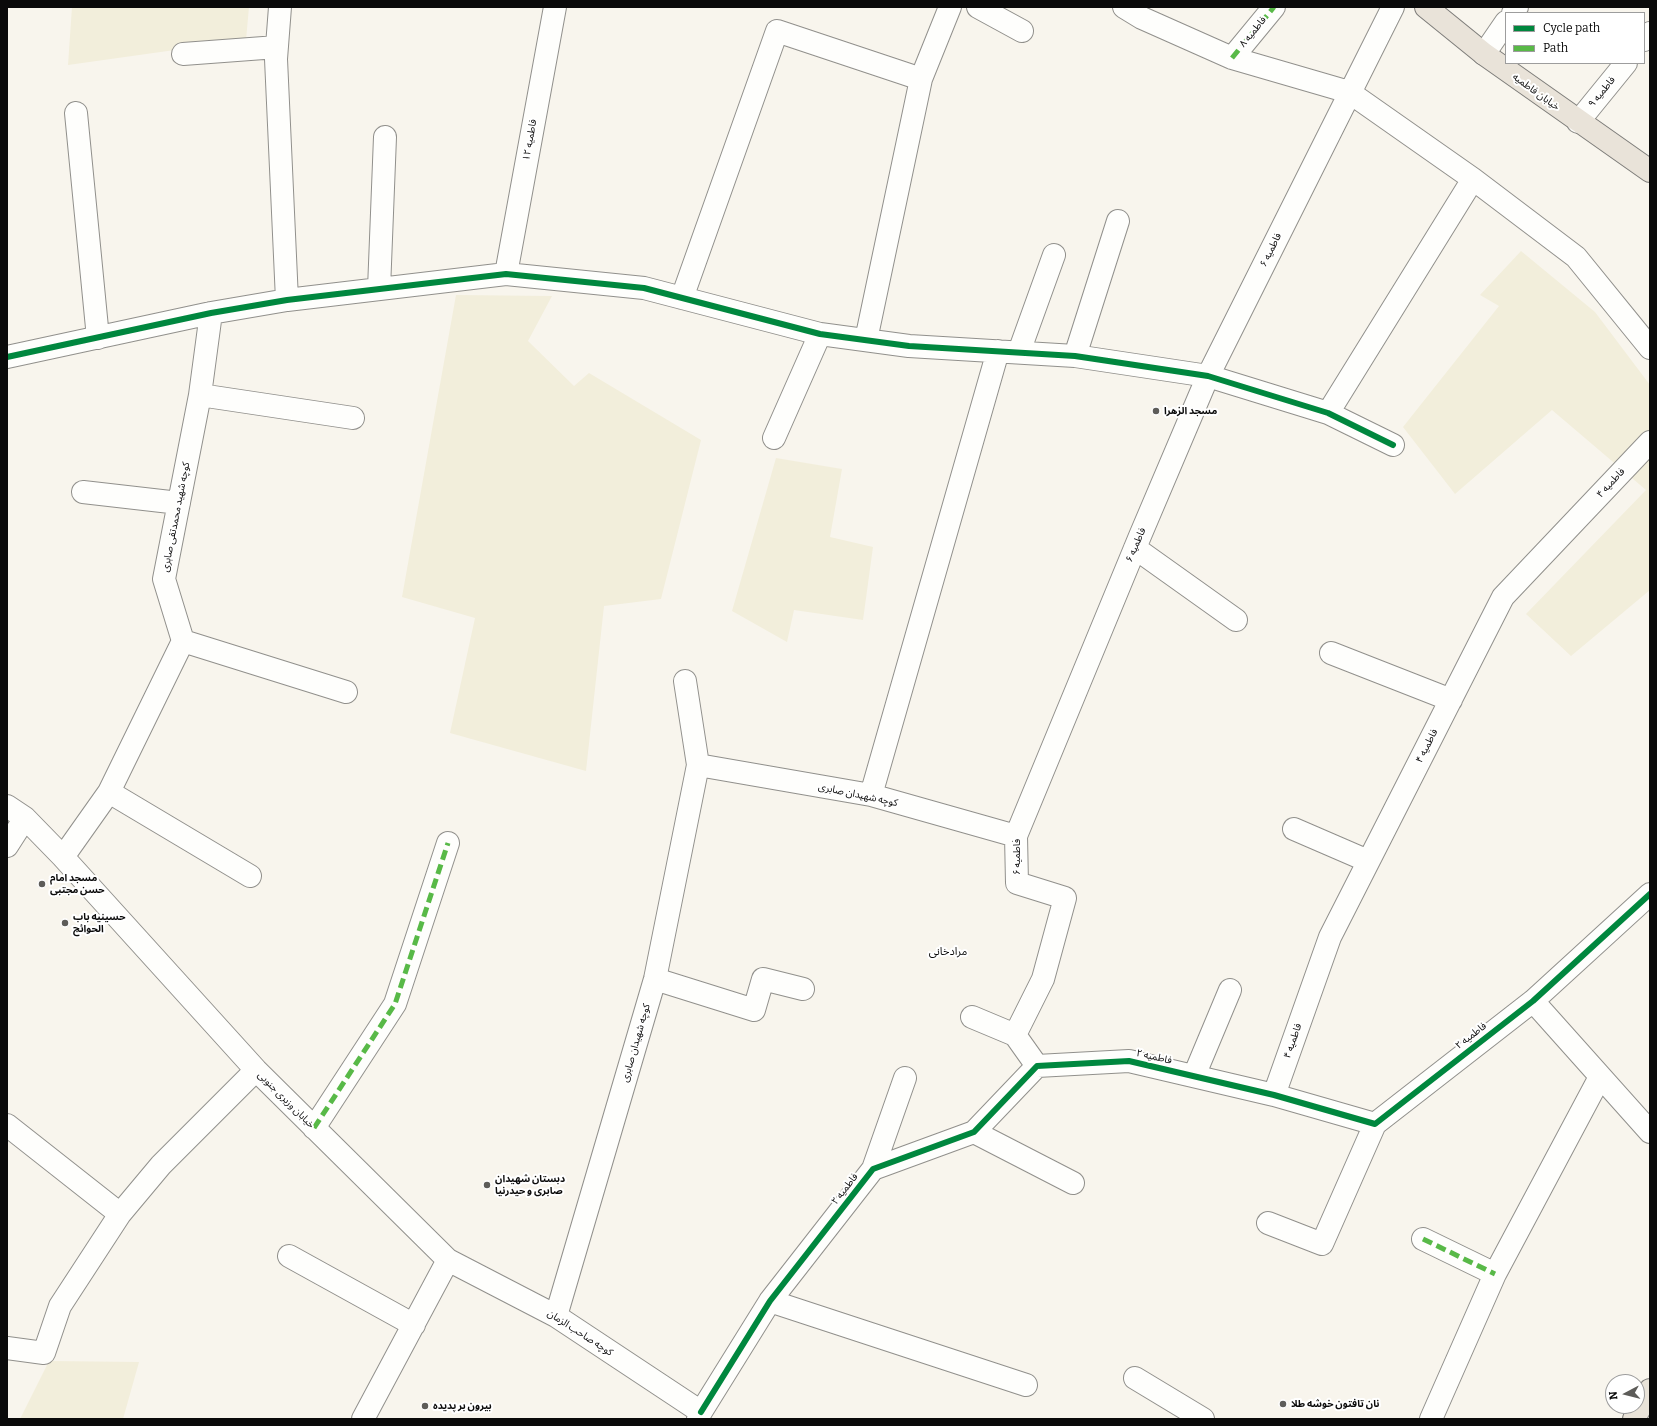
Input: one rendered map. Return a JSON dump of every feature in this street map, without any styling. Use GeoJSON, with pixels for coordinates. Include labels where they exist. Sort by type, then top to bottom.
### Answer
{"type":"FeatureCollection","features":[{"type":"Feature","properties":{"kind":"main road","name":"خیابان فاطمیه"},"geometry":{"type":"LineString","coordinates":[[1426,7],[1484,54],[1578,122],[1650,171]]}},
{"type":"Feature","properties":{"kind":"main road"},"geometry":{"type":"LineString","coordinates":[[1634,1419],[1650,1390]]}},
{"type":"Feature","properties":{"kind":"street"},"geometry":{"type":"LineString","coordinates":[[280,7],[277,47],[287,300]]}},
{"type":"Feature","properties":{"kind":"street","name":"فاطمیه ۱۲"},"geometry":{"type":"LineString","coordinates":[[506,274],[555,7]]}},
{"type":"Feature","properties":{"kind":"street"},"geometry":{"type":"LineString","coordinates":[[866,340],[921,79],[950,7]]}},
{"type":"Feature","properties":{"kind":"street"},"geometry":{"type":"LineString","coordinates":[[978,7],[1022,31]]}},
{"type":"Feature","properties":{"kind":"street"},"geometry":{"type":"LineString","coordinates":[[1124,7],[1142,18],[1232,58],[1349,92],[1473,179],[1576,257],[1650,348]]}},
{"type":"Feature","properties":{"kind":"street","name":"فاطمیه ۸"},"geometry":{"type":"LineString","coordinates":[[1232,58],[1274,7]]}},
{"type":"Feature","properties":{"kind":"street","name":"فاطمیه ۶"},"geometry":{"type":"LineString","coordinates":[[1015,1035],[1043,979],[1065,898],[1017,883],[1016,836],[1208,376],[1349,92],[1393,7]]}},
{"type":"Feature","properties":{"kind":"street"},"geometry":{"type":"LineString","coordinates":[[1484,54],[1505,23]]}},
{"type":"Feature","properties":{"kind":"street"},"geometry":{"type":"LineString","coordinates":[[682,298],[777,31],[921,79]]}},
{"type":"Feature","properties":{"kind":"street"},"geometry":{"type":"LineString","coordinates":[[183,54],[277,47]]}},
{"type":"Feature","properties":{"kind":"street","name":"فاطمیه ۹"},"geometry":{"type":"LineString","coordinates":[[1578,122],[1625,64]]}},
{"type":"Feature","properties":{"kind":"street"},"geometry":{"type":"LineString","coordinates":[[76,113],[98,338]]}},
{"type":"Feature","properties":{"kind":"street"},"geometry":{"type":"LineString","coordinates":[[379,289],[385,137]]}},
{"type":"Feature","properties":{"kind":"street"},"geometry":{"type":"LineString","coordinates":[[1328,414],[1473,179]]}},
{"type":"Feature","properties":{"kind":"street"},"geometry":{"type":"LineString","coordinates":[[1075,356],[1118,221]]}},
{"type":"Feature","properties":{"kind":"street"},"geometry":{"type":"LineString","coordinates":[[871,795],[1008,352],[1054,255]]}},
{"type":"Feature","properties":{"kind":"street"},"geometry":{"type":"LineString","coordinates":[[7,357],[211,313],[287,300],[506,274],[644,288],[820,334],[909,346],[1075,356],[1208,376],[1328,414],[1393,445]]}},
{"type":"Feature","properties":{"kind":"street","name":"کوچه شهید محمدتقی صابری"},"geometry":{"type":"LineString","coordinates":[[183,641],[164,579],[200,395],[211,313]]}},
{"type":"Feature","properties":{"kind":"street"},"geometry":{"type":"LineString","coordinates":[[774,438],[820,334]]}},
{"type":"Feature","properties":{"kind":"street"},"geometry":{"type":"LineString","coordinates":[[200,395],[353,418]]}},
{"type":"Feature","properties":{"kind":"street","name":"فاطمیه ۴"},"geometry":{"type":"LineString","coordinates":[[1274,1095],[1330,937],[1503,598],[1650,442]]}},
{"type":"Feature","properties":{"kind":"street"},"geometry":{"type":"LineString","coordinates":[[83,492],[178,503]]}},
{"type":"Feature","properties":{"kind":"street"},"geometry":{"type":"LineString","coordinates":[[1135,548],[1236,620]]}},
{"type":"Feature","properties":{"kind":"street"},"geometry":{"type":"LineString","coordinates":[[63,857],[109,792],[183,641],[346,692]]}},
{"type":"Feature","properties":{"kind":"street"},"geometry":{"type":"LineString","coordinates":[[1331,653],[1451,700]]}},
{"type":"Feature","properties":{"kind":"street","name":"کوچه شهیدان صابری"},"geometry":{"type":"LineString","coordinates":[[556,1316],[655,979],[698,765],[685,681]]}},
{"type":"Feature","properties":{"kind":"street","name":"کوچه شهیدان صابری"},"geometry":{"type":"LineString","coordinates":[[698,765],[871,795],[1016,836]]}},
{"type":"Feature","properties":{"kind":"street"},"geometry":{"type":"LineString","coordinates":[[109,792],[250,876]]}},
{"type":"Feature","properties":{"kind":"street","name":"خیابان وزیری جنوبی"},"geometry":{"type":"LineString","coordinates":[[7,806],[25,818],[63,857],[256,1070],[448,1260]]}},
{"type":"Feature","properties":{"kind":"street"},"geometry":{"type":"LineString","coordinates":[[7,846],[25,818]]}},
{"type":"Feature","properties":{"kind":"street"},"geometry":{"type":"LineString","coordinates":[[1294,829],[1368,861]]}},
{"type":"Feature","properties":{"kind":"street"},"geometry":{"type":"LineString","coordinates":[[314,1128],[395,1004],[448,843]]}},
{"type":"Feature","properties":{"kind":"street","name":"فاطمیه ۲"},"geometry":{"type":"LineString","coordinates":[[1037,1066],[1129,1061],[1274,1095],[1375,1124],[1533,1001],[1650,894]]}},
{"type":"Feature","properties":{"kind":"street"},"geometry":{"type":"LineString","coordinates":[[655,979],[754,1010],[763,979],[803,989]]}},
{"type":"Feature","properties":{"kind":"street"},"geometry":{"type":"LineString","coordinates":[[1194,1076],[1230,990]]}},
{"type":"Feature","properties":{"kind":"street"},"geometry":{"type":"LineString","coordinates":[[1533,1001],[1650,1132]]}},
{"type":"Feature","properties":{"kind":"street"},"geometry":{"type":"LineString","coordinates":[[873,1169],[974,1132],[1037,1066],[1015,1035],[972,1017]]}},
{"type":"Feature","properties":{"kind":"street"},"geometry":{"type":"LineString","coordinates":[[7,1348],[44,1353],[60,1306],[120,1214],[161,1165],[256,1070]]}},
{"type":"Feature","properties":{"kind":"street"},"geometry":{"type":"LineString","coordinates":[[1431,1419],[1496,1274],[1600,1077]]}},
{"type":"Feature","properties":{"kind":"street"},"geometry":{"type":"LineString","coordinates":[[873,1169],[906,1078]]}},
{"type":"Feature","properties":{"kind":"street"},"geometry":{"type":"LineString","coordinates":[[1268,1223],[1322,1244],[1375,1124]]}},
{"type":"Feature","properties":{"kind":"street"},"geometry":{"type":"LineString","coordinates":[[7,1125],[120,1214]]}},
{"type":"Feature","properties":{"kind":"street"},"geometry":{"type":"LineString","coordinates":[[974,1132],[1073,1183]]}},
{"type":"Feature","properties":{"kind":"street","name":"فاطمیه ۲"},"geometry":{"type":"LineString","coordinates":[[699,1415],[770,1301],[873,1169]]}},
{"type":"Feature","properties":{"kind":"street"},"geometry":{"type":"LineString","coordinates":[[1423,1239],[1496,1274]]}},
{"type":"Feature","properties":{"kind":"street"},"geometry":{"type":"LineString","coordinates":[[289,1256],[414,1325]]}},
{"type":"Feature","properties":{"kind":"street"},"geometry":{"type":"LineString","coordinates":[[363,1419],[448,1260]]}},
{"type":"Feature","properties":{"kind":"street","name":"کوچه صاحب الزمان"},"geometry":{"type":"LineString","coordinates":[[448,1260],[556,1316],[699,1415]]}},
{"type":"Feature","properties":{"kind":"street"},"geometry":{"type":"LineString","coordinates":[[770,1301],[1026,1385]]}},
{"type":"Feature","properties":{"kind":"street"},"geometry":{"type":"LineString","coordinates":[[1135,1378],[1203,1419]]}},
{"type":"Feature","properties":{"kind":"shaded area"},"geometry":{"type":"Polygon","coordinates":[[[72,7],[249,7],[246,40],[68,65],[72,7]]]}},
{"type":"Feature","properties":{"kind":"shaded area"},"geometry":{"type":"Polygon","coordinates":[[[1521,251],[1595,312],[1650,385],[1650,590],[1571,656],[1526,614],[1646,490],[1552,410],[1455,494],[1403,427],[1499,306],[1480,295],[1521,251]]]}},
{"type":"Feature","properties":{"kind":"shaded area"},"geometry":{"type":"Polygon","coordinates":[[[456,295],[552,296],[528,341],[574,386],[589,373],[701,440],[661,599],[604,606],[586,771],[450,733],[475,618],[402,597],[456,295]]]}},
{"type":"Feature","properties":{"kind":"shaded area"},"geometry":{"type":"Polygon","coordinates":[[[776,458],[842,469],[830,537],[873,547],[863,620],[794,610],[787,642],[732,611],[776,458]]]}},
{"type":"Feature","properties":{"kind":"shaded area"},"geometry":{"type":"Polygon","coordinates":[[[49,1361],[139,1362],[123,1419],[20,1419],[49,1361]]]}},
{"type":"Feature","properties":{"kind":"marked path"},"geometry":{"type":"LineString","coordinates":[[1232,58],[1274,7]]}},
{"type":"Feature","properties":{"kind":"marked path"},"geometry":{"type":"LineString","coordinates":[[314,1128],[395,1004],[448,843]]}},
{"type":"Feature","properties":{"kind":"marked path"},"geometry":{"type":"LineString","coordinates":[[1423,1239],[1495,1274]]}},
{"type":"Feature","properties":{"kind":"cycle path"},"geometry":{"type":"LineString","coordinates":[[7,357],[211,313],[287,300],[506,274],[644,288],[820,334],[909,346],[1075,356],[1208,376],[1328,413],[1393,445]]}},
{"type":"Feature","properties":{"kind":"cycle path"},"geometry":{"type":"LineString","coordinates":[[701,1412],[770,1301],[873,1169],[974,1132],[1037,1066],[1129,1061],[1274,1095],[1375,1124],[1533,1001],[1650,894]]}},
{"type":"Feature","properties":{"kind":"place","name":"مسجد الزهرا"},"geometry":{"type":"Point","coordinates":[1156,411]}},
{"type":"Feature","properties":{"kind":"place","name":"مسجد امام حسن مجتبی"},"geometry":{"type":"Point","coordinates":[42,884]}},
{"type":"Feature","properties":{"kind":"place","name":"حسینیه باب الحوائج"},"geometry":{"type":"Point","coordinates":[65,923]}},
{"type":"Feature","properties":{"kind":"place","name":"دبستان شهیدان صابری و حیدرنیا"},"geometry":{"type":"Point","coordinates":[487,1185]}},
{"type":"Feature","properties":{"kind":"place","name":"نان تافتون خوشه طلا"},"geometry":{"type":"Point","coordinates":[1283,1404]}},
{"type":"Feature","properties":{"kind":"place","name":"بیرون بر پدیده"},"geometry":{"type":"Point","coordinates":[425,1406]}},
{"type":"Feature","properties":{"kind":"district","name":"مرادخانی"},"geometry":{"type":"Point","coordinates":[948,952]}}]}
